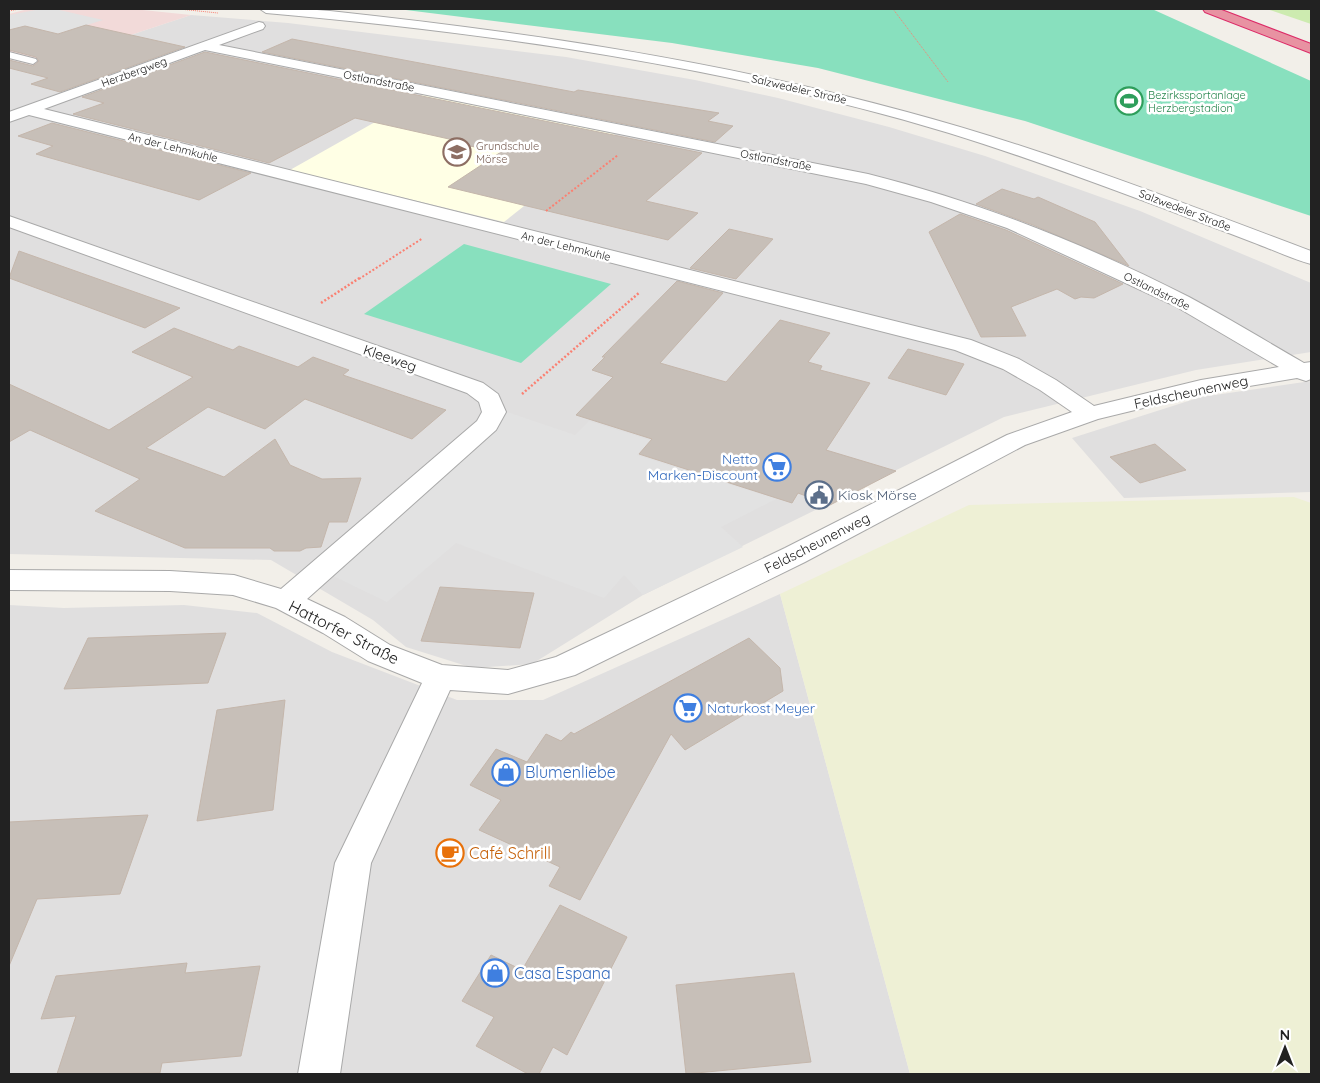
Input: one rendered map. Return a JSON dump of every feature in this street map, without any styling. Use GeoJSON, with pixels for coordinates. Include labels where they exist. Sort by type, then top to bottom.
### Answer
{"type":"FeatureCollection","features":[{"type":"Feature","properties":{"kind":"highway"},"geometry":{"type":"LineString","coordinates":[[1209,9],[1311,48]]}},
{"type":"Feature","properties":{"kind":"highway"},"geometry":{"type":"LineString","coordinates":[[1241,9],[1276,22]]}},
{"type":"Feature","properties":{"kind":"street","name":"Salzwedeler Straße"},"geometry":{"type":"LineString","coordinates":[[266,9],[314,11],[594,50],[714,71],[834,96],[904,115],[1077,170],[1311,258]]}},
{"type":"Feature","properties":{"kind":"street","name":"Herzbergweg"},"geometry":{"type":"LineString","coordinates":[[9,117],[259,26]]}},
{"type":"Feature","properties":{"kind":"street","name":"Ostlandstraße"},"geometry":{"type":"LineString","coordinates":[[205,46],[868,179],[937,198],[1013,224],[1182,302],[1308,373]]}},
{"type":"Feature","properties":{"kind":"street","name":"An der Lehmkuhle"},"geometry":{"type":"LineString","coordinates":[[28,110],[963,346],[1011,364],[1048,385],[1090,414]]}},
{"type":"Feature","properties":{"kind":"street","name":"Kleeweg"},"geometry":{"type":"LineString","coordinates":[[9,221],[475,388],[490,399],[494,412]]}},
{"type":"Feature","properties":{"kind":"street","name":"Feldscheunenweg"},"geometry":{"type":"LineString","coordinates":[[440,677],[508,682],[564,667],[795,555],[1016,440],[1090,414],[1201,387],[1308,373]]}},
{"type":"Feature","properties":{"kind":"street"},"geometry":{"type":"LineString","coordinates":[[286,601],[486,425],[494,412]]}},
{"type":"Feature","properties":{"kind":"street","name":"Hattorfer Straße"},"geometry":{"type":"LineString","coordinates":[[9,580],[170,581],[234,585],[286,601],[334,625],[379,653],[440,677]]}},
{"type":"Feature","properties":{"kind":"street"},"geometry":{"type":"LineString","coordinates":[[319,1074],[353,862],[440,677]]}},
{"type":"Feature","properties":{"kind":"lane"},"geometry":{"type":"LineString","coordinates":[[9,54],[33,61]]}},
{"type":"Feature","properties":{"kind":"path"},"geometry":{"type":"LineString","coordinates":[[9,11],[19,9]]}},
{"type":"Feature","properties":{"kind":"path"},"geometry":{"type":"LineString","coordinates":[[893,9],[948,82]]}},
{"type":"Feature","properties":{"kind":"path"},"geometry":{"type":"LineString","coordinates":[[518,234],[644,134]]}},
{"type":"Feature","properties":{"kind":"path"},"geometry":{"type":"LineString","coordinates":[[285,321],[455,218]]}},
{"type":"Feature","properties":{"kind":"path"},"geometry":{"type":"LineString","coordinates":[[494,412],[520,395],[666,271]]}},
{"type":"Feature","properties":{"kind":"shaded area"},"geometry":{"type":"Polygon","coordinates":[[[28,9],[133,9],[191,15],[37,66],[9,59],[9,14],[28,9]]]}},
{"type":"Feature","properties":{"kind":"shaded area"},"geometry":{"type":"Polygon","coordinates":[[[41,9],[55,9],[103,20],[58,34],[25,26],[9,30],[9,15],[41,9]]]}},
{"type":"Feature","properties":{"kind":"shaded area"},"geometry":{"type":"Polygon","coordinates":[[[191,15],[288,23],[566,57],[695,80],[778,98],[889,127],[985,156],[1140,211],[1311,283],[1311,352],[1196,370],[1004,417],[643,595],[532,664],[473,668],[406,647],[373,620],[271,560],[9,554],[9,59],[37,66],[191,15]]]}},
{"type":"Feature","properties":{"kind":"shaded area","name":"Grundschule Mörse"},"geometry":{"type":"Polygon","coordinates":[[[423,95],[615,134],[504,222],[290,170],[423,95]]]}},
{"type":"Feature","properties":{"kind":"shaded area"},"geometry":{"type":"Polygon","coordinates":[[[1311,381],[1311,492],[1124,498],[1072,438],[1201,397],[1311,381]]]}},
{"type":"Feature","properties":{"kind":"shaded area"},"geometry":{"type":"Polygon","coordinates":[[[507,412],[575,435],[589,421],[650,440],[637,455],[776,499],[721,527],[743,547],[643,595],[624,575],[604,598],[456,543],[387,602],[325,572],[507,412]]]}},
{"type":"Feature","properties":{"kind":"shaded area"},"geometry":{"type":"Polygon","coordinates":[[[1294,497],[1311,503],[1311,1074],[910,1074],[780,594],[969,505],[1294,497]]]}},
{"type":"Feature","properties":{"kind":"shaded area"},"geometry":{"type":"Polygon","coordinates":[[[780,594],[910,1074],[9,1074],[9,605],[64,608],[184,605],[257,613],[332,652],[457,700],[543,700],[780,594]]]}},
{"type":"Feature","properties":{"kind":"green space","name":"Bezirkssportanlage Herzbergstadion"},"geometry":{"type":"Polygon","coordinates":[[[398,9],[1152,9],[1311,81],[1311,216],[1025,121],[818,68],[672,43],[398,9]]]}},
{"type":"Feature","properties":{"kind":"green space"},"geometry":{"type":"Polygon","coordinates":[[[1267,9],[1311,9],[1311,24],[1267,9]]]}},
{"type":"Feature","properties":{"kind":"green space"},"geometry":{"type":"Polygon","coordinates":[[[464,244],[611,284],[521,363],[364,314],[464,244]]]}},
{"type":"Feature","properties":{"kind":"building"},"geometry":{"type":"Polygon","coordinates":[[[86,25],[185,47],[60,92],[31,84],[48,78],[9,68],[9,60],[33,66],[39,61],[36,57],[9,50],[9,30],[25,26],[58,34],[86,25]]]}},
{"type":"Feature","properties":{"kind":"building"},"geometry":{"type":"Polygon","coordinates":[[[292,39],[574,92],[578,90],[719,113],[708,121],[733,126],[715,142],[262,52],[292,39]]]}},
{"type":"Feature","properties":{"kind":"building"},"geometry":{"type":"Polygon","coordinates":[[[205,52],[702,153],[646,201],[698,213],[668,240],[448,187],[501,152],[454,143],[458,141],[355,118],[269,163],[73,114],[104,103],[82,97],[205,52]]]}},
{"type":"Feature","properties":{"kind":"building"},"geometry":{"type":"Polygon","coordinates":[[[52,123],[251,173],[199,200],[36,154],[53,146],[18,136],[52,123]]]}},
{"type":"Feature","properties":{"kind":"building"},"geometry":{"type":"Polygon","coordinates":[[[1002,189],[1034,199],[1038,197],[1095,222],[1129,266],[1033,225],[976,204],[1002,189]]]}},
{"type":"Feature","properties":{"kind":"building"},"geometry":{"type":"Polygon","coordinates":[[[960,214],[1006,230],[1123,284],[1094,298],[1081,297],[1075,299],[1057,289],[1011,307],[1026,336],[981,337],[929,232],[960,214]]]}},
{"type":"Feature","properties":{"kind":"building"},"geometry":{"type":"Polygon","coordinates":[[[729,229],[773,239],[736,279],[690,268],[729,229]]]}},
{"type":"Feature","properties":{"kind":"building"},"geometry":{"type":"Polygon","coordinates":[[[19,251],[180,308],[145,328],[9,278],[19,251]]]}},
{"type":"Feature","properties":{"kind":"building"},"geometry":{"type":"Polygon","coordinates":[[[677,281],[723,293],[660,363],[726,382],[780,320],[830,333],[808,362],[822,366],[820,370],[870,383],[826,450],[896,471],[830,505],[798,493],[792,503],[639,454],[652,439],[576,415],[613,377],[592,370],[605,357],[602,357],[677,281]]]}},
{"type":"Feature","properties":{"kind":"building"},"geometry":{"type":"Polygon","coordinates":[[[174,328],[233,350],[239,346],[298,367],[313,357],[349,370],[343,375],[446,410],[412,439],[305,399],[265,429],[208,407],[146,448],[224,477],[275,439],[290,465],[322,479],[361,478],[347,522],[329,522],[321,547],[306,548],[300,551],[274,551],[270,548],[185,548],[95,511],[140,479],[30,430],[9,442],[9,384],[109,430],[193,377],[132,352],[174,328]]]}},
{"type":"Feature","properties":{"kind":"building"},"geometry":{"type":"Polygon","coordinates":[[[908,349],[964,364],[946,395],[888,378],[908,349]]]}},
{"type":"Feature","properties":{"kind":"building"},"geometry":{"type":"Polygon","coordinates":[[[1155,444],[1186,470],[1140,483],[1110,457],[1155,444]]]}},
{"type":"Feature","properties":{"kind":"building"},"geometry":{"type":"Polygon","coordinates":[[[440,587],[534,593],[520,648],[421,641],[440,587]]]}},
{"type":"Feature","properties":{"kind":"building"},"geometry":{"type":"Polygon","coordinates":[[[226,633],[208,683],[64,689],[88,638],[226,633]]]}},
{"type":"Feature","properties":{"kind":"building"},"geometry":{"type":"Polygon","coordinates":[[[749,638],[780,668],[783,691],[685,750],[671,734],[580,900],[549,886],[560,867],[479,830],[501,800],[470,785],[496,749],[527,762],[546,734],[561,741],[571,732],[574,734],[749,638]]]}},
{"type":"Feature","properties":{"kind":"building"},"geometry":{"type":"Polygon","coordinates":[[[285,700],[273,810],[197,821],[217,710],[285,700]]]}},
{"type":"Feature","properties":{"kind":"building"},"geometry":{"type":"Polygon","coordinates":[[[148,815],[120,894],[37,899],[9,966],[9,822],[148,815]]]}},
{"type":"Feature","properties":{"kind":"building"},"geometry":{"type":"Polygon","coordinates":[[[560,905],[627,937],[567,1055],[553,1047],[539,1074],[528,1074],[476,1046],[494,1017],[462,1001],[491,955],[522,970],[560,905]]]}},
{"type":"Feature","properties":{"kind":"building"},"geometry":{"type":"Polygon","coordinates":[[[187,963],[185,973],[260,966],[241,1056],[162,1063],[160,1073],[57,1074],[76,1016],[41,1019],[56,976],[187,963]]]}},
{"type":"Feature","properties":{"kind":"building"},"geometry":{"type":"Polygon","coordinates":[[[794,973],[811,1062],[686,1074],[676,985],[794,973]]]}},
{"type":"Feature","properties":{"kind":"place","name":"Bezirkssportanlage Herzbergstadion"},"geometry":{"type":"Point","coordinates":[1129,101]}},
{"type":"Feature","properties":{"kind":"place","name":"Grundschule Mörse"},"geometry":{"type":"Point","coordinates":[457,152]}},
{"type":"Feature","properties":{"kind":"place","name":"Netto Marken-Discount"},"geometry":{"type":"Point","coordinates":[777,467]}},
{"type":"Feature","properties":{"kind":"place","name":"Kiosk Mörse"},"geometry":{"type":"Point","coordinates":[819,495]}},
{"type":"Feature","properties":{"kind":"place","name":"Naturkost Meyer"},"geometry":{"type":"Point","coordinates":[688,708]}},
{"type":"Feature","properties":{"kind":"place","name":"Blumenliebe"},"geometry":{"type":"Point","coordinates":[506,772]}},
{"type":"Feature","properties":{"kind":"place","name":"Café Schrill"},"geometry":{"type":"Point","coordinates":[450,853]}},
{"type":"Feature","properties":{"kind":"place","name":"Casa Espana"},"geometry":{"type":"Point","coordinates":[495,973]}}]}
